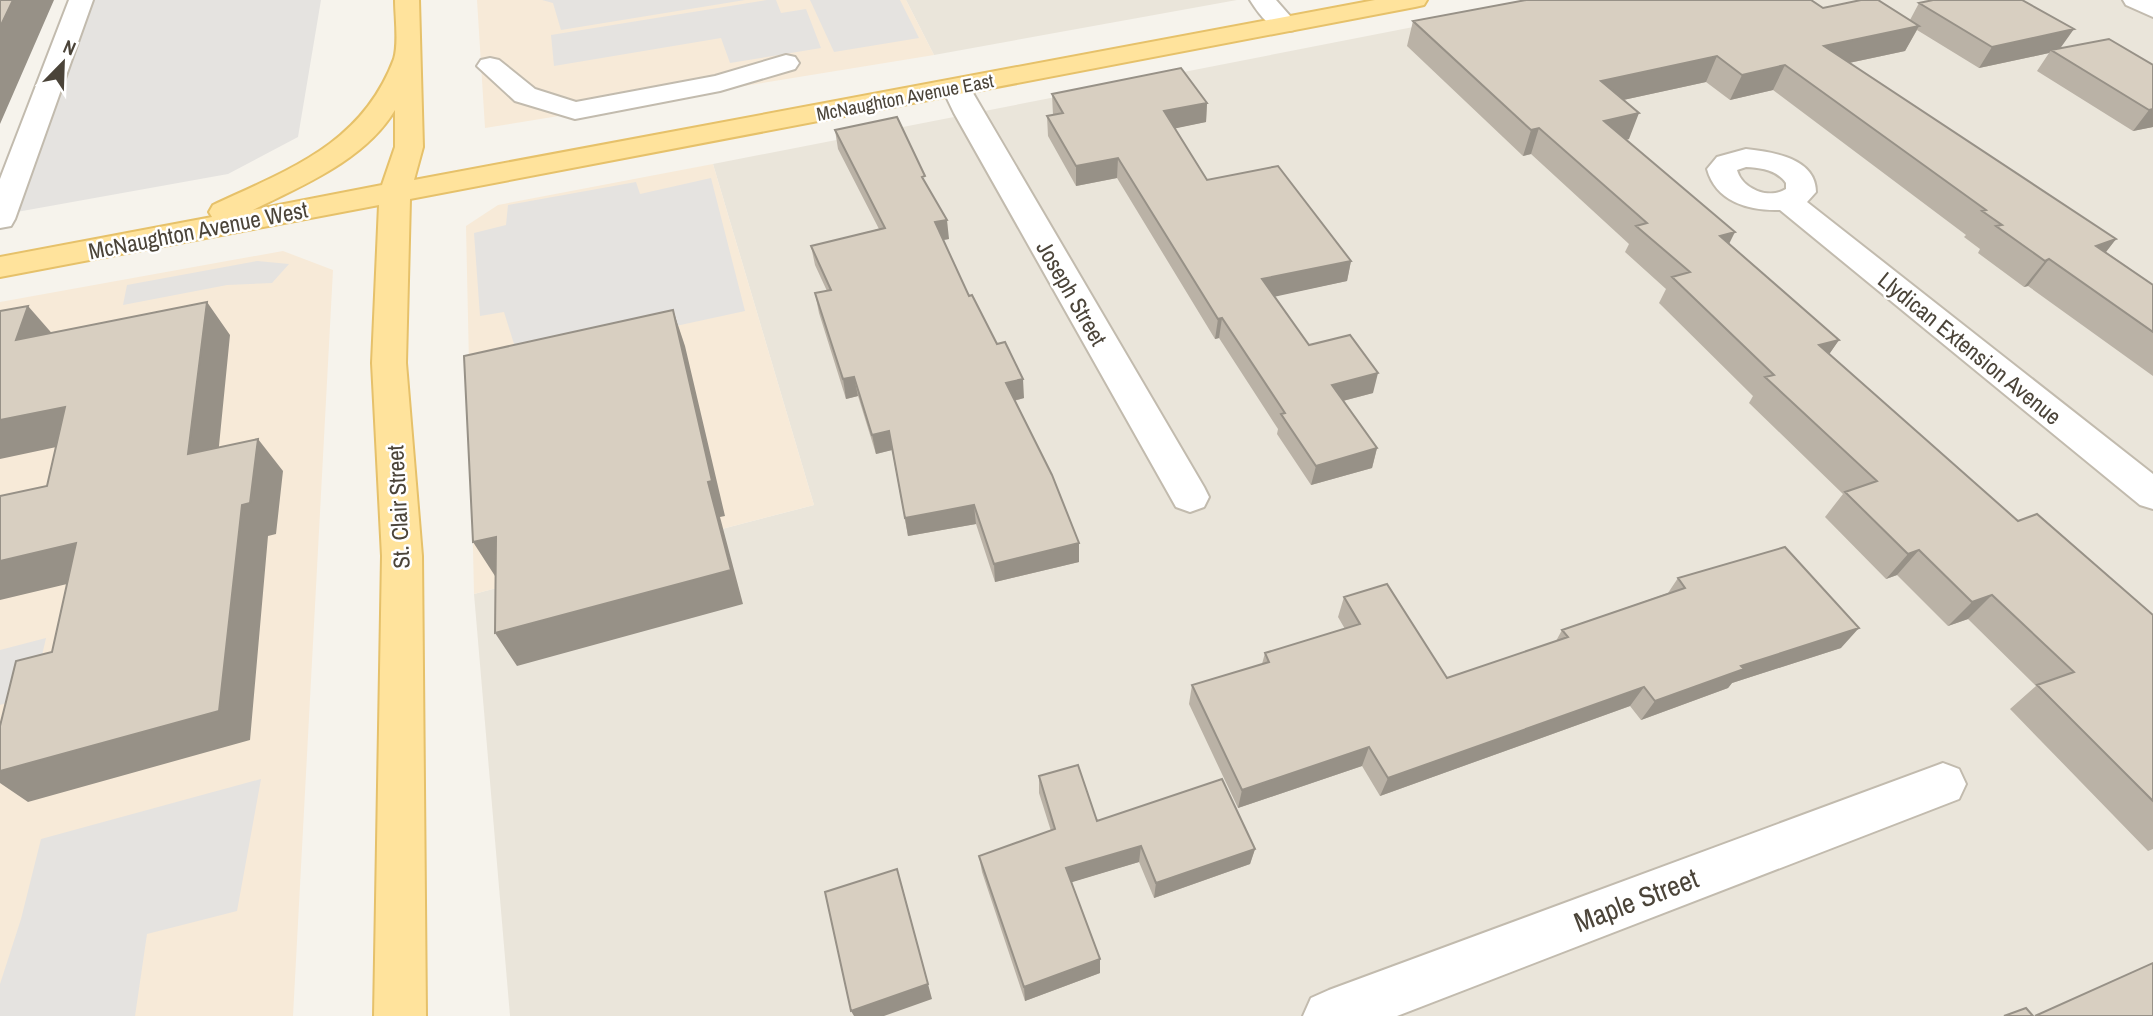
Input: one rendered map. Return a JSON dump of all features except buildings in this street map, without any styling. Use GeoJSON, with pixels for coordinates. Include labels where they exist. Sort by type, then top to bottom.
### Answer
{"type":"FeatureCollection","features":[{"type":"Feature","properties":{"kind":"main road","name":"St. Clair Street"},"geometry":{"type":"LineString","coordinates":[[400,1016],[402,556],[389,363],[395,193],[409,147],[407,0]]}},
{"type":"Feature","properties":{"kind":"main road","name":"McNaughton Avenue East"},"geometry":{"type":"LineString","coordinates":[[395,193],[1415,0]]}},
{"type":"Feature","properties":{"kind":"main road"},"geometry":{"type":"LineString","coordinates":[[178,235],[285,182],[343,148],[377,117],[408,55]]}},
{"type":"Feature","properties":{"kind":"main road","name":"McNaughton Avenue West"},"geometry":{"type":"LineString","coordinates":[[0,267],[395,193]]}},
{"type":"Feature","properties":{"kind":"street"},"geometry":{"type":"LineString","coordinates":[[0,219],[81,0]]}},
{"type":"Feature","properties":{"kind":"street"},"geometry":{"type":"LineString","coordinates":[[1262,0],[1285,25]]}},
{"type":"Feature","properties":{"kind":"street"},"geometry":{"type":"LineString","coordinates":[[2135,0],[2153,10]]}},
{"type":"Feature","properties":{"kind":"street"},"geometry":{"type":"LineString","coordinates":[[490,66],[526,95],[575,111],[720,83],[786,62]]}},
{"type":"Feature","properties":{"kind":"street","name":"Joseph Street"},"geometry":{"type":"LineString","coordinates":[[956,88],[1190,497]]}},
{"type":"Feature","properties":{"kind":"street","name":"Llydican Extension Avenue"},"geometry":{"type":"LineString","coordinates":[[1787,201],[2153,495]]}},
{"type":"Feature","properties":{"kind":"street","name":"Maple Street"},"geometry":{"type":"LineString","coordinates":[[1329,1016],[1943,784]]}},
{"type":"Feature","properties":{"kind":"shaded area"},"geometry":{"type":"Polygon","coordinates":[[[91,0],[321,0],[298,137],[228,174],[0,215],[0,194],[91,0]]]}},
{"type":"Feature","properties":{"kind":"shaded area"},"geometry":{"type":"Polygon","coordinates":[[[477,0],[906,0],[934,55],[485,128],[477,0]]]}},
{"type":"Feature","properties":{"kind":"shaded area"},"geometry":{"type":"Polygon","coordinates":[[[542,0],[745,0],[561,30],[553,3],[542,0]]]}},
{"type":"Feature","properties":{"kind":"shaded area"},"geometry":{"type":"Polygon","coordinates":[[[776,0],[781,13],[806,9],[821,48],[730,63],[721,38],[554,66],[551,35],[776,0]]]}},
{"type":"Feature","properties":{"kind":"shaded area"},"geometry":{"type":"Polygon","coordinates":[[[810,0],[900,0],[919,38],[834,52],[810,0]]]}},
{"type":"Feature","properties":{"kind":"shaded area"},"geometry":{"type":"Polygon","coordinates":[[[906,0],[1237,0],[934,55],[906,0]]]}},
{"type":"Feature","properties":{"kind":"shaded area"},"geometry":{"type":"Polygon","coordinates":[[[1552,0],[2153,0],[2153,1016],[510,1016],[474,594],[814,505],[713,164],[1552,0]]]}},
{"type":"Feature","properties":{"kind":"shaded area"},"geometry":{"type":"Polygon","coordinates":[[[713,164],[814,505],[474,594],[466,226],[498,205],[713,164]]]}},
{"type":"Feature","properties":{"kind":"shaded area"},"geometry":{"type":"Polygon","coordinates":[[[711,178],[745,311],[519,360],[504,312],[480,316],[474,233],[506,225],[508,205],[636,182],[640,194],[711,178]]]}},
{"type":"Feature","properties":{"kind":"shaded area"},"geometry":{"type":"Polygon","coordinates":[[[283,251],[333,270],[293,1016],[0,1016],[0,302],[283,251]]]}},
{"type":"Feature","properties":{"kind":"shaded area"},"geometry":{"type":"Polygon","coordinates":[[[257,261],[289,264],[272,283],[227,285],[123,305],[127,285],[257,261]]]}},
{"type":"Feature","properties":{"kind":"shaded area"},"geometry":{"type":"Polygon","coordinates":[[[46,638],[33,695],[0,705],[0,650],[46,638]]]}},
{"type":"Feature","properties":{"kind":"shaded area"},"geometry":{"type":"Polygon","coordinates":[[[261,779],[237,911],[147,934],[135,1016],[0,1016],[0,984],[21,919],[41,839],[261,779]]]}}]}
